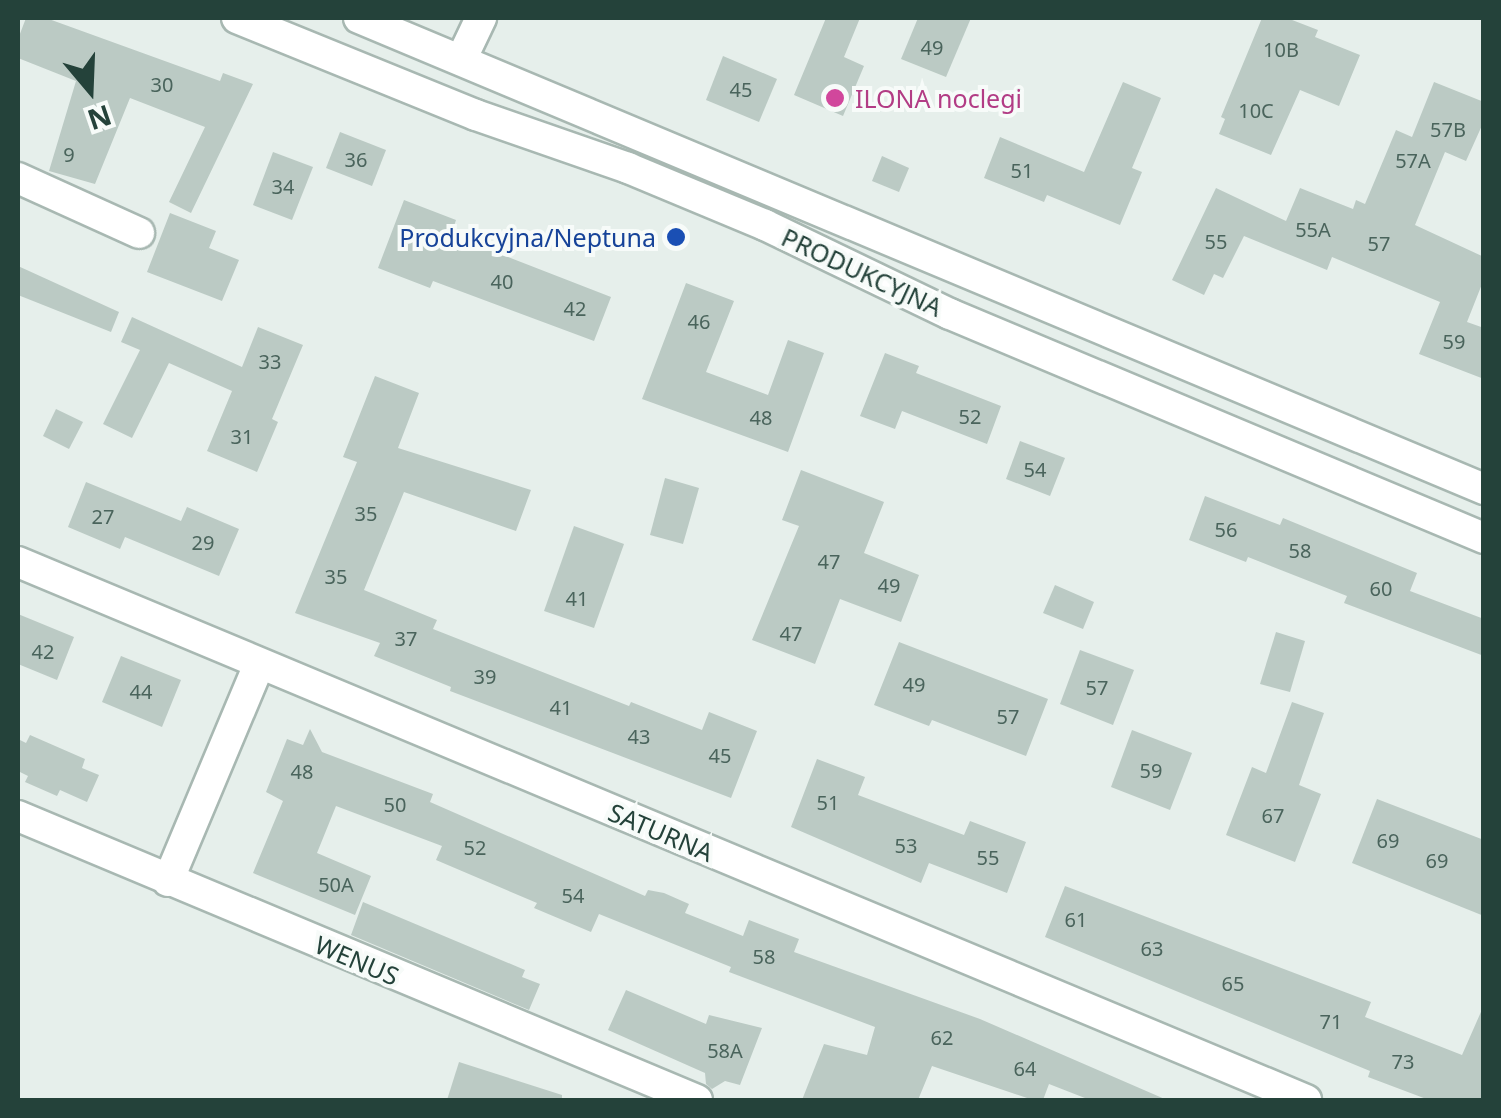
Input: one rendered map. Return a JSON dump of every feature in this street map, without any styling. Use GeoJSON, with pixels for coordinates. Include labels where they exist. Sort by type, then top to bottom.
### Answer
{"type":"FeatureCollection","features":[{"type":"Feature","properties":{"kind":"main road","name":"PRODUKCYJNA"},"geometry":{"type":"LineString","coordinates":[[237,18],[444,102],[628,168],[765,225],[950,314],[1484,538]]}},
{"type":"Feature","properties":{"kind":"main road","name":"PRODUKCYJNA"},"geometry":{"type":"LineString","coordinates":[[359,18],[1484,489]]}},
{"type":"Feature","properties":{"kind":"main road"},"geometry":{"type":"LineString","coordinates":[[444,102],[481,18]]}},
{"type":"Feature","properties":{"kind":"main road"},"geometry":{"type":"LineString","coordinates":[[18,178],[140,232]]}},
{"type":"Feature","properties":{"kind":"main road","name":"SATURNA"},"geometry":{"type":"LineString","coordinates":[[18,562],[1306,1100]]}},
{"type":"Feature","properties":{"kind":"main road"},"geometry":{"type":"LineString","coordinates":[[168,881],[259,664]]}},
{"type":"Feature","properties":{"kind":"main road","name":"WENUS"},"geometry":{"type":"LineString","coordinates":[[18,816],[697,1100]]}},
{"type":"Feature","properties":{"kind":"building"},"geometry":{"type":"Polygon","coordinates":[[[26,18],[46,18],[220,81],[223,73],[253,84],[191,213],[169,202],[205,127],[130,98],[95,184],[49,171],[76,81],[18,58],[18,39],[26,18]]]}},
{"type":"Feature","properties":{"kind":"building"},"geometry":{"type":"Polygon","coordinates":[[[826,18],[860,18],[844,57],[864,66],[843,116],[794,95],[826,18]]]}},
{"type":"Feature","properties":{"kind":"building"},"geometry":{"type":"Polygon","coordinates":[[[918,18],[971,18],[946,77],[901,59],[918,18]]]}},
{"type":"Feature","properties":{"kind":"building"},"geometry":{"type":"Polygon","coordinates":[[[1262,18],[1287,18],[1318,30],[1315,37],[1360,55],[1339,106],[1300,90],[1271,155],[1219,134],[1225,119],[1221,117],[1262,18]]]}},
{"type":"Feature","properties":{"kind":"building"},"geometry":{"type":"Polygon","coordinates":[[[723,56],[777,79],[759,122],[706,100],[723,56]]]}},
{"type":"Feature","properties":{"kind":"building"},"geometry":{"type":"Polygon","coordinates":[[[1123,82],[1161,98],[1132,168],[1142,172],[1120,225],[1047,195],[1044,202],[984,178],[1000,137],[1084,172],[1123,82]]]}},
{"type":"Feature","properties":{"kind":"building"},"geometry":{"type":"Polygon","coordinates":[[[1434,82],[1484,102],[1484,121],[1466,161],[1445,152],[1415,225],[1484,257],[1484,279],[1467,322],[1484,328],[1484,379],[1419,354],[1440,302],[1332,257],[1327,270],[1244,236],[1223,278],[1214,274],[1204,295],[1172,280],[1216,188],[1286,221],[1300,188],[1353,209],[1356,200],[1365,204],[1396,130],[1412,137],[1434,82]]]}},
{"type":"Feature","properties":{"kind":"building"},"geometry":{"type":"Polygon","coordinates":[[[340,132],[386,150],[372,186],[326,168],[340,132]]]}},
{"type":"Feature","properties":{"kind":"building"},"geometry":{"type":"Polygon","coordinates":[[[273,152],[313,167],[292,220],[253,205],[273,152]]]}},
{"type":"Feature","properties":{"kind":"building"},"geometry":{"type":"Polygon","coordinates":[[[882,156],[909,168],[899,192],[872,181],[882,156]]]}},
{"type":"Feature","properties":{"kind":"building"},"geometry":{"type":"Polygon","coordinates":[[[404,200],[456,220],[451,235],[611,297],[594,341],[433,281],[430,288],[378,268],[404,200]]]}},
{"type":"Feature","properties":{"kind":"building"},"geometry":{"type":"Polygon","coordinates":[[[170,213],[216,231],[209,248],[239,260],[222,301],[147,272],[170,213]]]}},
{"type":"Feature","properties":{"kind":"building"},"geometry":{"type":"Polygon","coordinates":[[[18,266],[119,312],[111,332],[18,295],[18,266]]]}},
{"type":"Feature","properties":{"kind":"building"},"geometry":{"type":"Polygon","coordinates":[[[686,283],[734,301],[706,372],[768,395],[788,340],[824,353],[788,452],[642,399],[686,283]]]}},
{"type":"Feature","properties":{"kind":"building"},"geometry":{"type":"Polygon","coordinates":[[[132,317],[242,367],[258,327],[303,345],[272,419],[278,422],[257,472],[207,451],[232,391],[169,363],[132,438],[103,424],[140,350],[121,342],[132,317]]]}},
{"type":"Feature","properties":{"kind":"building"},"geometry":{"type":"Polygon","coordinates":[[[885,353],[919,366],[916,373],[1001,406],[987,444],[902,411],[895,429],[860,416],[885,353]]]}},
{"type":"Feature","properties":{"kind":"building"},"geometry":{"type":"Polygon","coordinates":[[[375,376],[419,393],[398,448],[531,490],[516,531],[404,492],[364,590],[437,620],[433,629],[629,706],[631,702],[702,730],[709,712],[757,731],[731,798],[450,691],[451,687],[374,656],[380,643],[295,613],[357,462],[343,457],[375,376]]]}},
{"type":"Feature","properties":{"kind":"building"},"geometry":{"type":"Polygon","coordinates":[[[56,409],[83,422],[69,449],[43,436],[56,409]]]}},
{"type":"Feature","properties":{"kind":"building"},"geometry":{"type":"Polygon","coordinates":[[[1020,441],[1065,458],[1050,496],[1006,479],[1020,441]]]}},
{"type":"Feature","properties":{"kind":"building"},"geometry":{"type":"Polygon","coordinates":[[[801,470],[884,502],[864,553],[919,575],[901,622],[840,599],[815,664],[752,640],[799,526],[782,520],[801,470]]]}},
{"type":"Feature","properties":{"kind":"building"},"geometry":{"type":"Polygon","coordinates":[[[665,478],[699,488],[683,544],[650,535],[665,478]]]}},
{"type":"Feature","properties":{"kind":"building"},"geometry":{"type":"Polygon","coordinates":[[[86,482],[181,521],[187,507],[239,529],[219,576],[125,537],[120,549],[68,527],[86,482]]]}},
{"type":"Feature","properties":{"kind":"building"},"geometry":{"type":"Polygon","coordinates":[[[1205,496],[1280,525],[1283,518],[1417,573],[1410,591],[1484,619],[1484,656],[1344,603],[1347,596],[1248,557],[1246,562],[1189,540],[1205,496]]]}},
{"type":"Feature","properties":{"kind":"building"},"geometry":{"type":"Polygon","coordinates":[[[574,526],[624,544],[594,628],[544,611],[574,526]]]}},
{"type":"Feature","properties":{"kind":"building"},"geometry":{"type":"Polygon","coordinates":[[[1055,585],[1094,602],[1083,629],[1043,613],[1055,585]]]}},
{"type":"Feature","properties":{"kind":"building"},"geometry":{"type":"Polygon","coordinates":[[[18,614],[74,637],[57,680],[18,664],[18,614]]]}},
{"type":"Feature","properties":{"kind":"building"},"geometry":{"type":"Polygon","coordinates":[[[1276,632],[1305,641],[1290,692],[1260,684],[1276,632]]]}},
{"type":"Feature","properties":{"kind":"building"},"geometry":{"type":"Polygon","coordinates":[[[899,642],[1048,699],[1026,756],[932,720],[929,726],[874,705],[899,642]]]}},
{"type":"Feature","properties":{"kind":"building"},"geometry":{"type":"Polygon","coordinates":[[[1080,650],[1134,670],[1113,725],[1060,704],[1080,650]]]}},
{"type":"Feature","properties":{"kind":"building"},"geometry":{"type":"Polygon","coordinates":[[[121,656],[181,680],[162,727],[102,702],[121,656]]]}},
{"type":"Feature","properties":{"kind":"building"},"geometry":{"type":"Polygon","coordinates":[[[1292,702],[1324,713],[1299,785],[1321,794],[1295,862],[1226,835],[1252,767],[1266,773],[1292,702]]]}},
{"type":"Feature","properties":{"kind":"building"},"geometry":{"type":"Polygon","coordinates":[[[310,729],[322,752],[433,794],[430,802],[645,896],[648,890],[664,893],[689,904],[685,913],[743,936],[749,920],[799,939],[794,952],[980,1019],[1167,1100],[1090,1100],[1049,1084],[1043,1100],[1033,1100],[932,1066],[918,1100],[802,1100],[824,1044],[867,1055],[875,1027],[729,972],[731,967],[599,914],[591,932],[534,908],[537,903],[436,860],[442,846],[336,806],[317,853],[371,876],[355,915],[253,873],[283,801],[266,792],[287,739],[303,745],[310,729]]]}},
{"type":"Feature","properties":{"kind":"building"},"geometry":{"type":"Polygon","coordinates":[[[1132,730],[1192,753],[1170,810],[1111,787],[1132,730]]]}},
{"type":"Feature","properties":{"kind":"building"},"geometry":{"type":"Polygon","coordinates":[[[30,735],[85,759],[82,768],[99,775],[87,802],[60,790],[57,796],[25,782],[28,776],[18,771],[18,739],[26,743],[30,735]]]}},
{"type":"Feature","properties":{"kind":"building"},"geometry":{"type":"Polygon","coordinates":[[[817,759],[865,777],[858,795],[964,835],[970,821],[1026,842],[1007,893],[929,863],[921,883],[791,827],[817,759]]]}},
{"type":"Feature","properties":{"kind":"building"},"geometry":{"type":"Polygon","coordinates":[[[1377,799],[1484,840],[1484,916],[1352,863],[1377,799]]]}},
{"type":"Feature","properties":{"kind":"building"},"geometry":{"type":"Polygon","coordinates":[[[1065,886],[1371,1002],[1365,1017],[1462,1055],[1484,1005],[1484,1100],[1429,1100],[1368,1077],[1370,1071],[1045,937],[1065,886]]]}},
{"type":"Feature","properties":{"kind":"building"},"geometry":{"type":"Polygon","coordinates":[[[363,902],[525,970],[522,977],[540,984],[529,1010],[351,935],[363,902]]]}},
{"type":"Feature","properties":{"kind":"building"},"geometry":{"type":"Polygon","coordinates":[[[626,990],[706,1024],[709,1015],[762,1028],[740,1085],[725,1081],[712,1089],[706,1084],[705,1073],[608,1030],[626,990]]]}},
{"type":"Feature","properties":{"kind":"building"},"geometry":{"type":"Polygon","coordinates":[[[459,1062],[562,1095],[562,1100],[447,1100],[459,1062]]]}},
{"type":"Feature","properties":{"kind":"place","name":"ILONA noclegi"},"geometry":{"type":"Point","coordinates":[835,98]}},
{"type":"Feature","properties":{"kind":"place","name":"Produkcyjna/Neptuna"},"geometry":{"type":"Point","coordinates":[676,237]}}]}
